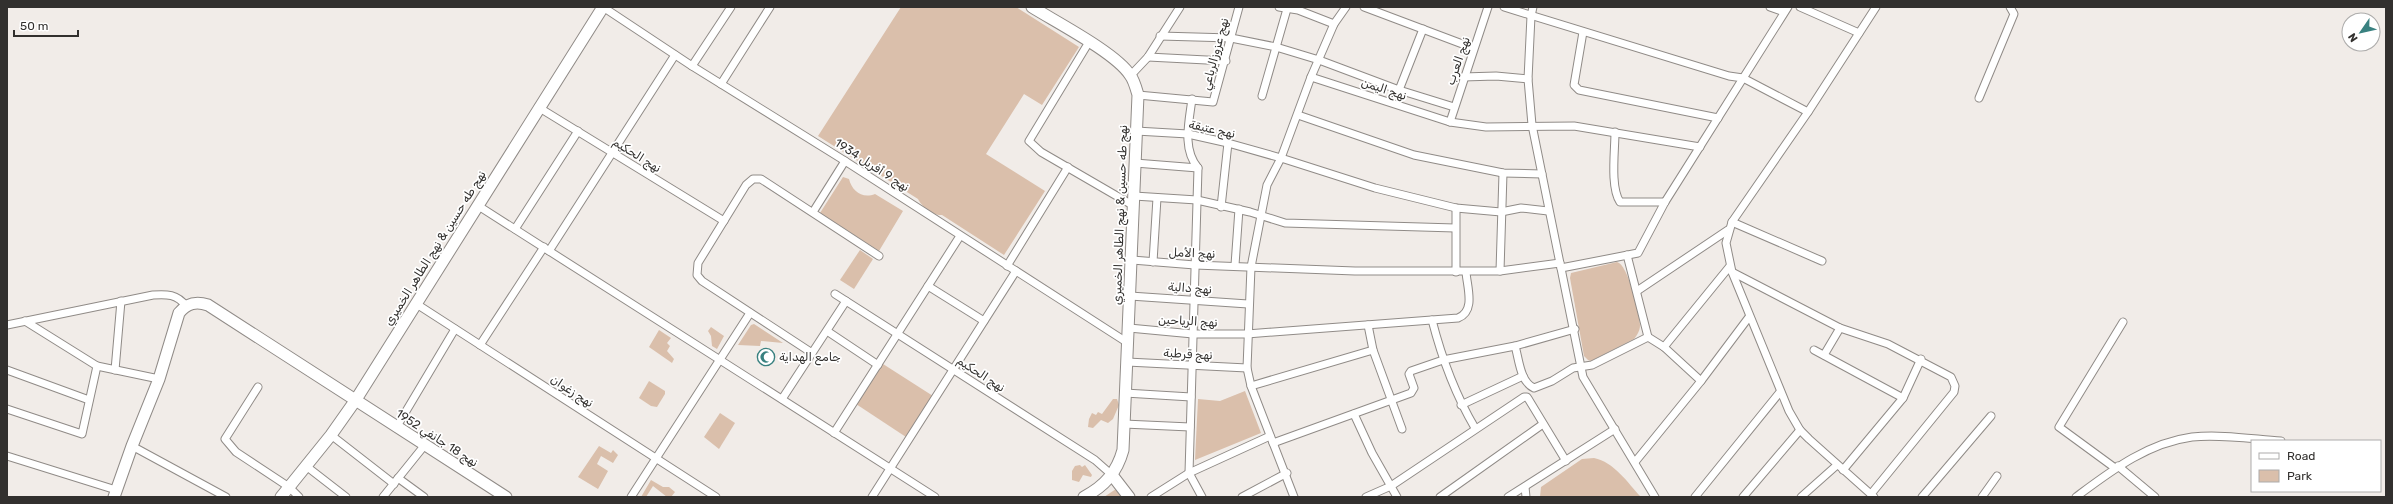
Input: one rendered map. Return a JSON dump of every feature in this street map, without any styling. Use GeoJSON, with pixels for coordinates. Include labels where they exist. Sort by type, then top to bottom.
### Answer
{"type":"FeatureCollection","features":[{"type":"Feature","properties":{"kind":"street","name":"نهج 9 أفريل 1934"},"geometry":{"type":"LineString","coordinates":[[603,7],[692,66],[845,161],[1128,343]]}},
{"type":"Feature","properties":{"kind":"street","name":"نهج طه حسين & نهج الطاهر الخميري"},"geometry":{"type":"LineString","coordinates":[[281,497],[331,435],[355,401],[538,107],[603,7]]}},
{"type":"Feature","properties":{"kind":"street"},"geometry":{"type":"LineString","coordinates":[[692,66],[731,7]]}},
{"type":"Feature","properties":{"kind":"street"},"geometry":{"type":"LineString","coordinates":[[721,84],[770,7]]}},
{"type":"Feature","properties":{"kind":"street","name":"نهج طه حسين & نهج الطاهر الخميري"},"geometry":{"type":"LineString","coordinates":[[1032,7],[1089,42],[1123,66],[1131,75],[1138,95],[1123,450],[1120,462],[1112,475]]}},
{"type":"Feature","properties":{"kind":"street"},"geometry":{"type":"LineString","coordinates":[[1131,75],[1148,57],[1160,36],[1180,7]]}},
{"type":"Feature","properties":{"kind":"street","name":"نهج عزوزالرباعي"},"geometry":{"type":"LineString","coordinates":[[1138,95],[1213,102],[1226,61],[1230,38],[1239,7]]}},
{"type":"Feature","properties":{"kind":"street"},"geometry":{"type":"LineString","coordinates":[[1279,7],[1299,9],[1334,24]]}},
{"type":"Feature","properties":{"kind":"street"},"geometry":{"type":"LineString","coordinates":[[1294,497],[1287,473],[1270,436],[1251,386],[1247,368],[1250,267],[1267,185],[1281,158],[1311,77],[1334,24],[1346,7]]}},
{"type":"Feature","properties":{"kind":"street"},"geometry":{"type":"LineString","coordinates":[[1364,7],[1473,48]]}},
{"type":"Feature","properties":{"kind":"street","name":"نهج العرب"},"geometry":{"type":"LineString","coordinates":[[1450,122],[1463,77],[1488,7]]}},
{"type":"Feature","properties":{"kind":"street"},"geometry":{"type":"LineString","coordinates":[[1504,7],[1729,76],[1743,78],[1808,112]]}},
{"type":"Feature","properties":{"kind":"street"},"geometry":{"type":"LineString","coordinates":[[1534,7],[1531,16],[1528,79],[1532,125],[1548,211],[1575,329],[1580,366],[1584,377],[1635,462],[1654,497]]}},
{"type":"Feature","properties":{"kind":"street"},"geometry":{"type":"LineString","coordinates":[[1701,381],[1664,347],[1648,337],[1627,255],[1638,253],[1665,202],[1786,10],[1770,7]]}},
{"type":"Feature","properties":{"kind":"street"},"geometry":{"type":"LineString","coordinates":[[1800,7],[1859,33]]}},
{"type":"Feature","properties":{"kind":"street"},"geometry":{"type":"LineString","coordinates":[[1731,269],[1840,328],[1888,344],[1951,377],[1955,386],[1954,392],[1872,496],[1800,430],[1780,392],[1749,317],[1731,269],[1726,243],[1728,230],[1732,222],[1808,112],[1876,7]]}},
{"type":"Feature","properties":{"kind":"street"},"geometry":{"type":"LineString","coordinates":[[1979,98],[2014,14],[2010,7]]}},
{"type":"Feature","properties":{"kind":"street"},"geometry":{"type":"LineString","coordinates":[[1262,96],[1287,9]]}},
{"type":"Feature","properties":{"kind":"street"},"geometry":{"type":"LineString","coordinates":[[1399,90],[1423,30]]}},
{"type":"Feature","properties":{"kind":"street"},"geometry":{"type":"LineString","coordinates":[[1583,32],[1574,77],[1574,85],[1579,90],[1718,118]]}},
{"type":"Feature","properties":{"kind":"street"},"geometry":{"type":"LineString","coordinates":[[1160,36],[1230,38],[1276,47],[1319,60],[1399,90],[1454,107]]}},
{"type":"Feature","properties":{"kind":"street"},"geometry":{"type":"LineString","coordinates":[[1089,42],[1029,140],[1033,147],[1134,201],[1157,198],[1197,200],[1221,207],[1238,209],[1260,215],[1274,221],[1301,224],[1455,228]]}},
{"type":"Feature","properties":{"kind":"street"},"geometry":{"type":"LineString","coordinates":[[480,345],[613,153],[675,55]]}},
{"type":"Feature","properties":{"kind":"street"},"geometry":{"type":"LineString","coordinates":[[1148,57],[1226,61]]}},
{"type":"Feature","properties":{"kind":"street"},"geometry":{"type":"LineString","coordinates":[[1463,77],[1496,76],[1528,79]]}},
{"type":"Feature","properties":{"kind":"street","name":"نهج اليمن"},"geometry":{"type":"LineString","coordinates":[[1311,77],[1450,122],[1486,127],[1532,125],[1574,126],[1700,146]]}},
{"type":"Feature","properties":{"kind":"street"},"geometry":{"type":"LineString","coordinates":[[1192,99],[1188,134],[1189,152],[1198,168],[1189,473],[1202,497]]}},
{"type":"Feature","properties":{"kind":"street","name":"نهج الحكيم"},"geometry":{"type":"LineString","coordinates":[[538,107],[724,222]]}},
{"type":"Feature","properties":{"kind":"street"},"geometry":{"type":"LineString","coordinates":[[1298,115],[1414,155],[1503,173],[1542,174]]}},
{"type":"Feature","properties":{"kind":"street"},"geometry":{"type":"LineString","coordinates":[[515,229],[578,131]]}},
{"type":"Feature","properties":{"kind":"street","name":"نهج عتيقة"},"geometry":{"type":"LineString","coordinates":[[1136,131],[1188,134],[1228,143],[1375,188],[1456,208],[1501,212],[1521,208],[1548,211]]}},
{"type":"Feature","properties":{"kind":"street"},"geometry":{"type":"LineString","coordinates":[[1615,132],[1614,174],[1617,198],[1620,202],[1665,202]]}},
{"type":"Feature","properties":{"kind":"street"},"geometry":{"type":"LineString","coordinates":[[1221,207],[1228,143]]}},
{"type":"Feature","properties":{"kind":"street"},"geometry":{"type":"LineString","coordinates":[[813,212],[845,161]]}},
{"type":"Feature","properties":{"kind":"street"},"geometry":{"type":"LineString","coordinates":[[1135,163],[1198,168]]}},
{"type":"Feature","properties":{"kind":"street"},"geometry":{"type":"LineString","coordinates":[[1007,266],[1068,167]]}},
{"type":"Feature","properties":{"kind":"street"},"geometry":{"type":"LineString","coordinates":[[1500,271],[1503,173]]}},
{"type":"Feature","properties":{"kind":"street"},"geometry":{"type":"LineString","coordinates":[[812,353],[702,281],[697,275],[698,264],[746,184],[757,178],[765,181],[879,256]]}},
{"type":"Feature","properties":{"kind":"street"},"geometry":{"type":"LineString","coordinates":[[1153,262],[1157,198]]}},
{"type":"Feature","properties":{"kind":"street"},"geometry":{"type":"LineString","coordinates":[[477,205],[935,497]]}},
{"type":"Feature","properties":{"kind":"street"},"geometry":{"type":"LineString","coordinates":[[1456,208],[1456,272]]}},
{"type":"Feature","properties":{"kind":"street"},"geometry":{"type":"LineString","coordinates":[[1235,265],[1238,209]]}},
{"type":"Feature","properties":{"kind":"street"},"geometry":{"type":"LineString","coordinates":[[1732,222],[1822,261]]}},
{"type":"Feature","properties":{"kind":"street"},"geometry":{"type":"LineString","coordinates":[[1637,290],[1728,230]]}},
{"type":"Feature","properties":{"kind":"street"},"geometry":{"type":"LineString","coordinates":[[834,432],[960,236]]}},
{"type":"Feature","properties":{"kind":"street","name":"نهج الأمل"},"geometry":{"type":"LineString","coordinates":[[1132,260],[1195,265],[1235,265],[1250,267],[1354,271],[1466,272],[1561,266],[1627,255]]}},
{"type":"Feature","properties":{"kind":"street"},"geometry":{"type":"LineString","coordinates":[[1664,347],[1731,269]]}},
{"type":"Feature","properties":{"kind":"street"},"geometry":{"type":"LineString","coordinates":[[872,497],[1016,271]]}},
{"type":"Feature","properties":{"kind":"street","name":"نهج الرياحين"},"geometry":{"type":"LineString","coordinates":[[1129,328],[1193,334],[1247,334],[1458,318],[1468,311],[1469,307],[1466,272]]}},
{"type":"Feature","properties":{"kind":"street"},"geometry":{"type":"LineString","coordinates":[[928,286],[984,321]]}},
{"type":"Feature","properties":{"kind":"street"},"geometry":{"type":"LineString","coordinates":[[7,325],[121,301],[166,294],[181,300],[186,306],[179,314],[159,379],[132,446],[115,494],[7,456]]}},
{"type":"Feature","properties":{"kind":"street","name":"نهج الحكيم"},"geometry":{"type":"LineString","coordinates":[[835,294],[1095,460],[1112,475]]}},
{"type":"Feature","properties":{"kind":"street","name":"نهج دالية"},"geometry":{"type":"LineString","coordinates":[[1130,296],[1194,299],[1248,304]]}},
{"type":"Feature","properties":{"kind":"street"},"geometry":{"type":"LineString","coordinates":[[115,370],[121,301]]}},
{"type":"Feature","properties":{"kind":"street"},"geometry":{"type":"LineString","coordinates":[[782,399],[846,301]]}},
{"type":"Feature","properties":{"kind":"street","name":"نهج 18 جانفي 1952"},"geometry":{"type":"LineString","coordinates":[[186,306],[195,303],[208,305],[500,496]]}},
{"type":"Feature","properties":{"kind":"street","name":"نهج زغوان"},"geometry":{"type":"LineString","coordinates":[[415,303],[716,497]]}},
{"type":"Feature","properties":{"kind":"street"},"geometry":{"type":"LineString","coordinates":[[631,497],[750,312]]}},
{"type":"Feature","properties":{"kind":"street"},"geometry":{"type":"LineString","coordinates":[[1635,462],[1701,381],[1749,317]]}},
{"type":"Feature","properties":{"kind":"street"},"geometry":{"type":"LineString","coordinates":[[1432,320],[1443,360],[1461,404],[1475,428]]}},
{"type":"Feature","properties":{"kind":"street"},"geometry":{"type":"LineString","coordinates":[[25,321],[97,366],[159,379]]}},
{"type":"Feature","properties":{"kind":"street"},"geometry":{"type":"LineString","coordinates":[[2123,322],[2060,426],[2117,467],[2154,497]]}},
{"type":"Feature","properties":{"kind":"street"},"geometry":{"type":"LineString","coordinates":[[1368,326],[1373,350],[1402,429]]}},
{"type":"Feature","properties":{"kind":"street"},"geometry":{"type":"LineString","coordinates":[[1824,356],[1840,328]]}},
{"type":"Feature","properties":{"kind":"street"},"geometry":{"type":"LineString","coordinates":[[396,428],[455,329]]}},
{"type":"Feature","properties":{"kind":"street"},"geometry":{"type":"LineString","coordinates":[[1273,443],[1411,393],[1413,390],[1409,374],[1411,371],[1443,360],[1515,346],[1575,329]]}},
{"type":"Feature","properties":{"kind":"street"},"geometry":{"type":"LineString","coordinates":[[827,331],[878,365]]}},
{"type":"Feature","properties":{"kind":"street"},"geometry":{"type":"LineString","coordinates":[[1515,346],[1523,376],[1529,386],[1534,388],[1552,381],[1573,368],[1592,365],[1648,337]]}},
{"type":"Feature","properties":{"kind":"street"},"geometry":{"type":"LineString","coordinates":[[1251,386],[1373,350]]}},
{"type":"Feature","properties":{"kind":"street"},"geometry":{"type":"LineString","coordinates":[[1814,350],[1903,398]]}},
{"type":"Feature","properties":{"kind":"street"},"geometry":{"type":"LineString","coordinates":[[1843,470],[1903,398],[1921,360]]}},
{"type":"Feature","properties":{"kind":"street","name":"نهج قرطبة"},"geometry":{"type":"LineString","coordinates":[[1127,362],[1247,368]]}},
{"type":"Feature","properties":{"kind":"street"},"geometry":{"type":"LineString","coordinates":[[7,409],[82,434],[97,366]]}},
{"type":"Feature","properties":{"kind":"street"},"geometry":{"type":"LineString","coordinates":[[7,370],[89,400]]}},
{"type":"Feature","properties":{"kind":"street"},"geometry":{"type":"LineString","coordinates":[[1461,404],[1523,376]]}},
{"type":"Feature","properties":{"kind":"street"},"geometry":{"type":"LineString","coordinates":[[1529,386],[1526,397],[1566,461]]}},
{"type":"Feature","properties":{"kind":"street"},"geometry":{"type":"LineString","coordinates":[[258,387],[225,439],[236,452],[289,487],[299,497]]}},
{"type":"Feature","properties":{"kind":"street"},"geometry":{"type":"LineString","coordinates":[[1695,497],[1780,392]]}},
{"type":"Feature","properties":{"kind":"street"},"geometry":{"type":"LineString","coordinates":[[1125,393],[1191,397]]}},
{"type":"Feature","properties":{"kind":"street"},"geometry":{"type":"LineString","coordinates":[[1366,497],[1391,486],[1475,428],[1521,398],[1526,397]]}},
{"type":"Feature","properties":{"kind":"street"},"geometry":{"type":"LineString","coordinates":[[1354,414],[1372,453],[1397,497]]}},
{"type":"Feature","properties":{"kind":"street"},"geometry":{"type":"LineString","coordinates":[[1922,497],[1991,416]]}},
{"type":"Feature","properties":{"kind":"street"},"geometry":{"type":"LineString","coordinates":[[1124,424],[1190,427]]}},
{"type":"Feature","properties":{"kind":"street"},"geometry":{"type":"LineString","coordinates":[[1440,497],[1543,424]]}},
{"type":"Feature","properties":{"kind":"street"},"geometry":{"type":"LineString","coordinates":[[1508,497],[1615,429]]}},
{"type":"Feature","properties":{"kind":"street"},"geometry":{"type":"LineString","coordinates":[[1743,497],[1800,430]]}},
{"type":"Feature","properties":{"kind":"street"},"geometry":{"type":"LineString","coordinates":[[331,435],[396,481],[424,497]]}},
{"type":"Feature","properties":{"kind":"street"},"geometry":{"type":"LineString","coordinates":[[1151,497],[1189,473],[1270,436]]}},
{"type":"Feature","properties":{"kind":"street"},"geometry":{"type":"LineString","coordinates":[[2076,497],[2117,467],[2164,444],[2192,437],[2211,436],[2267,440]]}},
{"type":"Feature","properties":{"kind":"street"},"geometry":{"type":"LineString","coordinates":[[132,446],[226,497]]}},
{"type":"Feature","properties":{"kind":"street"},"geometry":{"type":"LineString","coordinates":[[383,497],[424,446]]}},
{"type":"Feature","properties":{"kind":"street"},"geometry":{"type":"LineString","coordinates":[[1801,497],[1837,464]]}},
{"type":"Feature","properties":{"kind":"street"},"geometry":{"type":"LineString","coordinates":[[306,466],[346,497]]}},
{"type":"Feature","properties":{"kind":"street"},"geometry":{"type":"LineString","coordinates":[[1242,497],[1287,473]]}},
{"type":"Feature","properties":{"kind":"street"},"geometry":{"type":"LineString","coordinates":[[1084,497],[1101,487],[1112,475],[1129,497]]}},
{"type":"Feature","properties":{"kind":"street"},"geometry":{"type":"LineString","coordinates":[[1982,497],[1997,476]]}},
{"type":"Feature","properties":{"kind":"street"},"geometry":{"type":"LineString","coordinates":[[1525,487],[1526,497]]}},
{"type":"Feature","properties":{"kind":"green space"},"geometry":{"type":"Polygon","coordinates":[[[901,7],[1016,7],[1079,47],[1042,105],[1024,94],[986,154],[1045,191],[1004,255],[942,215],[935,214],[928,210],[918,199],[818,136],[901,7]]]}},
{"type":"Feature","properties":{"kind":"green space"},"geometry":{"type":"Polygon","coordinates":[[[843,177],[849,179],[852,187],[858,193],[862,195],[875,194],[903,211],[879,251],[820,213],[843,177]]]}},
{"type":"Feature","properties":{"kind":"green space"},"geometry":{"type":"Polygon","coordinates":[[[860,250],[873,259],[854,289],[840,280],[860,250]]]}},
{"type":"Feature","properties":{"kind":"green space"},"geometry":{"type":"Polygon","coordinates":[[[1617,262],[1625,271],[1629,280],[1639,319],[1639,329],[1634,339],[1591,361],[1584,356],[1570,278],[1571,273],[1617,262]]]}},
{"type":"Feature","properties":{"kind":"green space"},"geometry":{"type":"Polygon","coordinates":[[[754,324],[783,343],[761,341],[760,346],[738,345],[751,325],[754,324]]]}},
{"type":"Feature","properties":{"kind":"green space"},"geometry":{"type":"Polygon","coordinates":[[[711,327],[724,336],[717,349],[712,346],[711,336],[708,331],[711,327]]]}},
{"type":"Feature","properties":{"kind":"green space"},"geometry":{"type":"Polygon","coordinates":[[[659,330],[671,338],[667,343],[670,346],[667,351],[674,359],[672,363],[649,347],[659,330]]]}},
{"type":"Feature","properties":{"kind":"green space"},"geometry":{"type":"Polygon","coordinates":[[[883,364],[933,396],[906,437],[856,404],[883,364]]]}},
{"type":"Feature","properties":{"kind":"green space"},"geometry":{"type":"Polygon","coordinates":[[[649,381],[665,391],[665,394],[657,407],[651,406],[639,398],[649,381]]]}},
{"type":"Feature","properties":{"kind":"green space"},"geometry":{"type":"Polygon","coordinates":[[[1245,391],[1261,433],[1195,460],[1198,399],[1220,401],[1245,391]]]}},
{"type":"Feature","properties":{"kind":"green space"},"geometry":{"type":"Polygon","coordinates":[[[1113,399],[1117,399],[1119,405],[1113,419],[1108,423],[1101,420],[1093,428],[1088,427],[1089,419],[1092,413],[1096,415],[1098,412],[1102,414],[1113,399]]]}},
{"type":"Feature","properties":{"kind":"green space"},"geometry":{"type":"Polygon","coordinates":[[[720,413],[735,423],[719,449],[704,437],[720,413]]]}},
{"type":"Feature","properties":{"kind":"green space"},"geometry":{"type":"Polygon","coordinates":[[[599,446],[611,453],[613,450],[618,455],[613,463],[601,456],[597,464],[608,471],[598,489],[578,477],[599,446]]]}},
{"type":"Feature","properties":{"kind":"green space"},"geometry":{"type":"Polygon","coordinates":[[[1594,458],[1601,460],[1614,468],[1641,497],[1540,497],[1541,487],[1582,459],[1594,458]]]}},
{"type":"Feature","properties":{"kind":"green space"},"geometry":{"type":"Polygon","coordinates":[[[1080,465],[1082,467],[1085,465],[1092,475],[1091,477],[1083,475],[1079,482],[1072,480],[1072,471],[1075,466],[1080,465]]]}},
{"type":"Feature","properties":{"kind":"green space"},"geometry":{"type":"Polygon","coordinates":[[[651,480],[663,487],[669,487],[675,492],[671,497],[667,497],[653,486],[646,497],[641,497],[651,480]]]}},
{"type":"Feature","properties":{"kind":"green space"},"geometry":{"type":"Polygon","coordinates":[[[1116,489],[1123,497],[1104,497],[1116,489]]]}},
{"type":"Feature","properties":{"kind":"place","name":"جامع الهداية"},"geometry":{"type":"Point","coordinates":[766,357]}}]}
